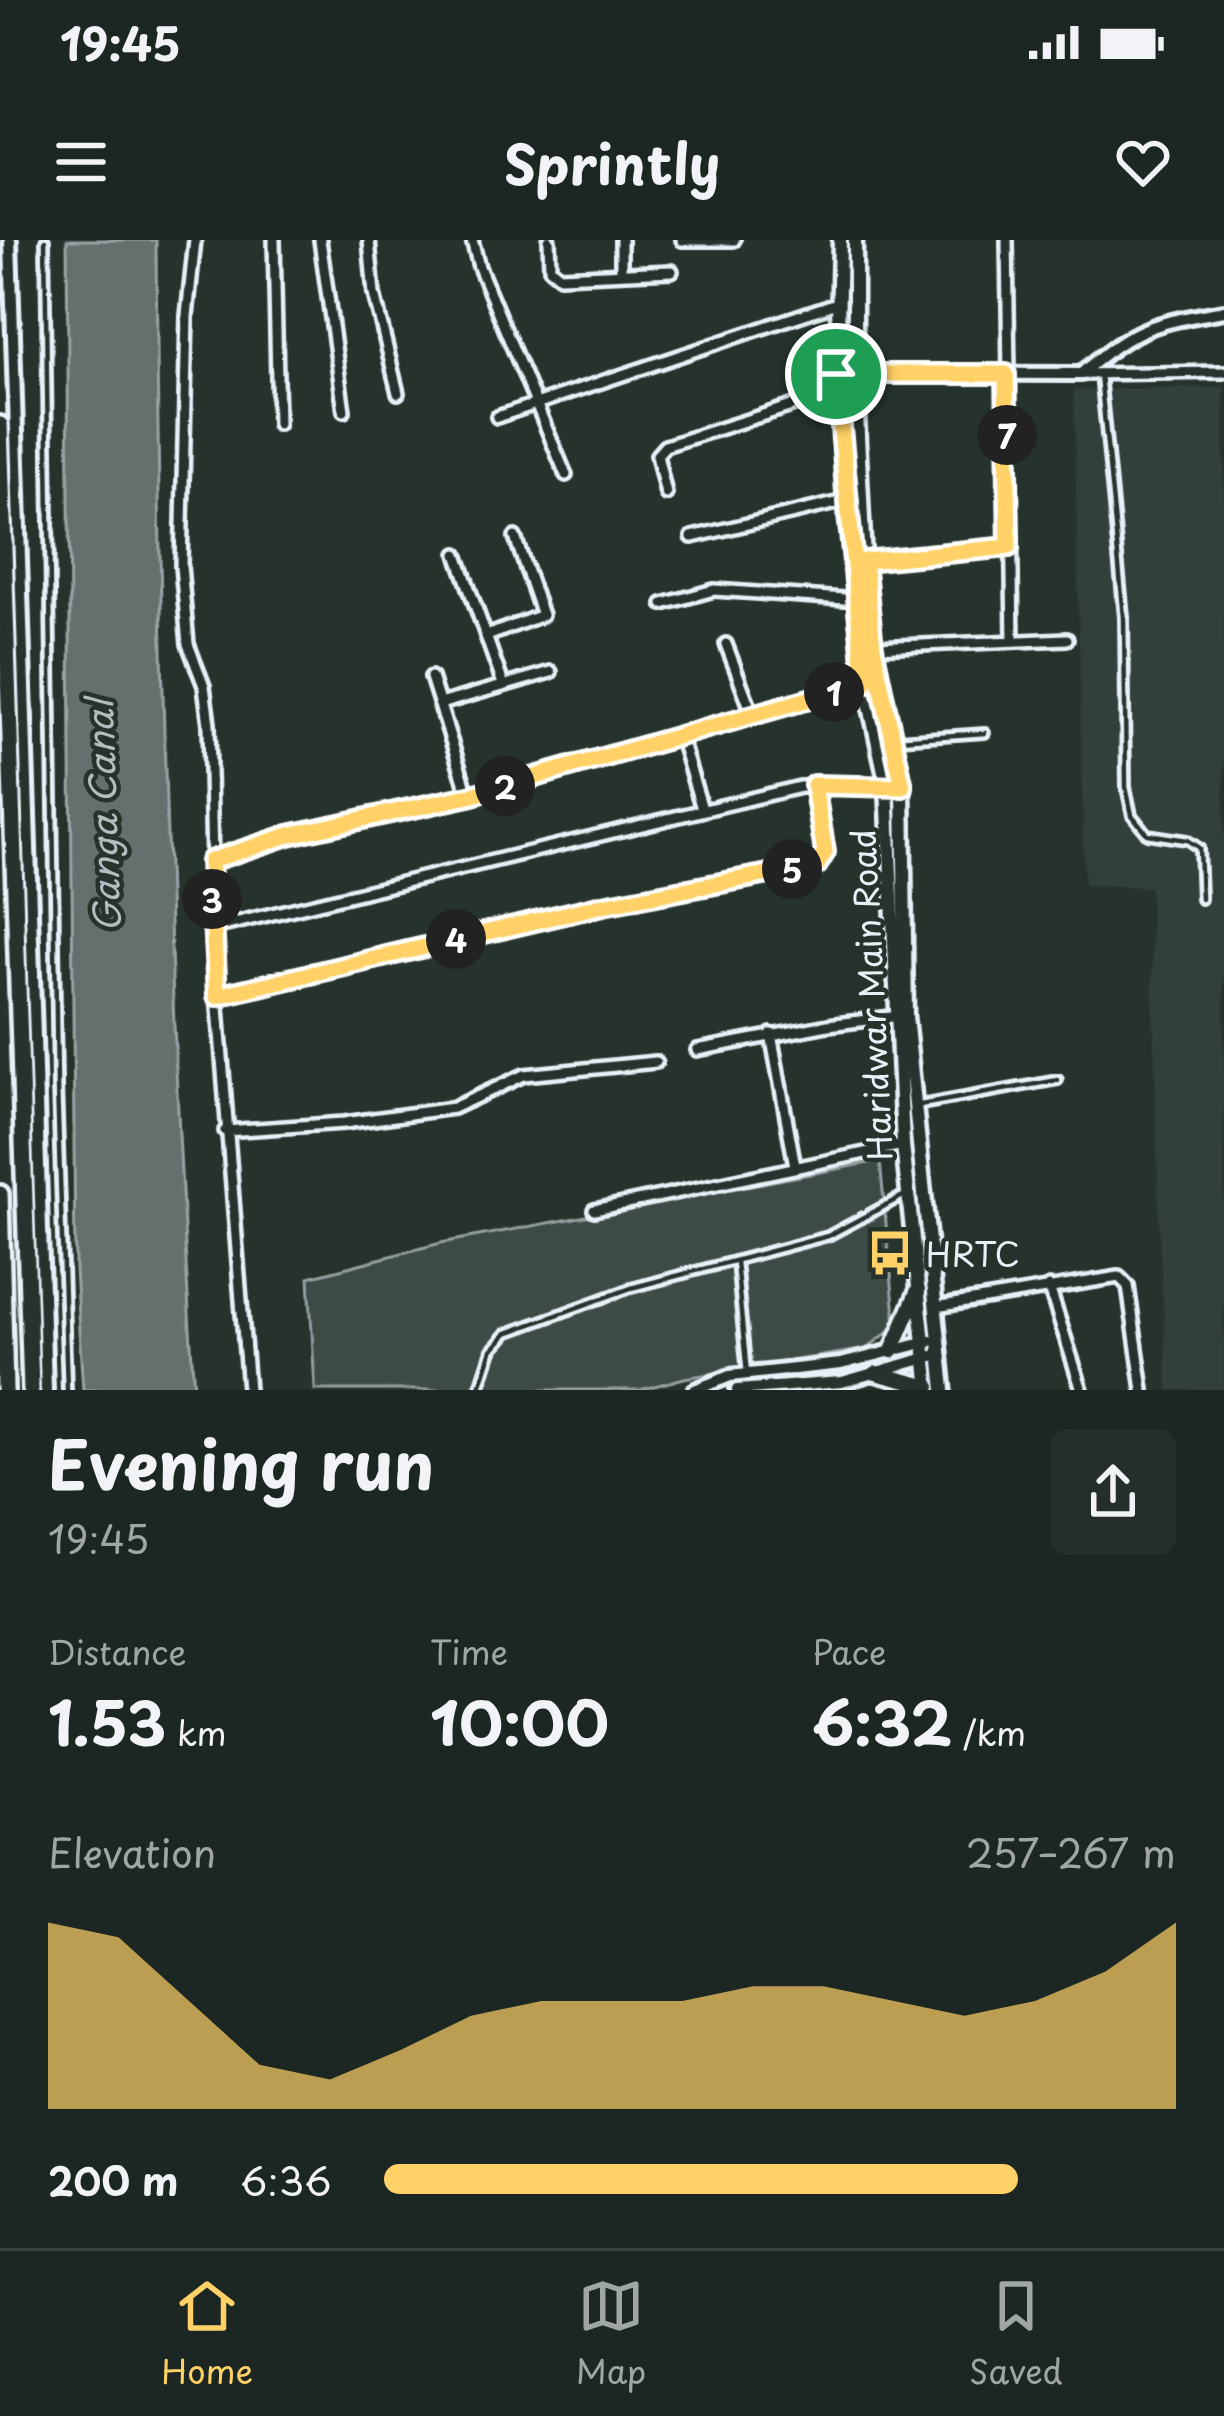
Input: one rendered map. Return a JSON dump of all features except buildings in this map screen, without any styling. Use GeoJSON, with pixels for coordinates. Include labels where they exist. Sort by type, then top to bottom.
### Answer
{"type":"FeatureCollection","features":[{"type":"Feature","properties":{"kind":"highway"},"geometry":{"type":"LineString","coordinates":[[0,425],[32,1390]]}},
{"type":"Feature","properties":{"kind":"highway"},"geometry":{"type":"LineString","coordinates":[[0,1194],[5,1390]]}},
{"type":"Feature","properties":{"kind":"main road","name":"Haridwar Main Road"},"geometry":{"type":"LineString","coordinates":[[840,240],[836,374],[845,501],[861,601],[903,787],[902,1145],[918,1290],[932,1348]]}},
{"type":"Feature","properties":{"kind":"main road","name":"Haridwar Main Road"},"geometry":{"type":"LineString","coordinates":[[855,240],[865,683],[887,785],[900,1016],[915,1106],[936,1307],[934,1389]]}},
{"type":"Feature","properties":{"kind":"main road"},"geometry":{"type":"LineString","coordinates":[[892,1351],[918,1290]]}},
{"type":"Feature","properties":{"kind":"main road"},"geometry":{"type":"LineString","coordinates":[[876,1373],[934,1389]]}},
{"type":"Feature","properties":{"kind":"street"},"geometry":{"type":"LineString","coordinates":[[10,240],[46,1390]]}},
{"type":"Feature","properties":{"kind":"street"},"geometry":{"type":"LineString","coordinates":[[195,240],[187,316],[181,566],[188,644],[208,703],[217,996],[248,1390]]}},
{"type":"Feature","properties":{"kind":"street"},"geometry":{"type":"LineString","coordinates":[[274,240],[278,424]]}},
{"type":"Feature","properties":{"kind":"street"},"geometry":{"type":"LineString","coordinates":[[320,240],[344,411]]}},
{"type":"Feature","properties":{"kind":"street"},"geometry":{"type":"LineString","coordinates":[[369,240],[374,294],[398,393]]}},
{"type":"Feature","properties":{"kind":"street"},"geometry":{"type":"LineString","coordinates":[[472,240],[566,475]]}},
{"type":"Feature","properties":{"kind":"street"},"geometry":{"type":"LineString","coordinates":[[549,240],[550,268],[560,276],[672,271]]}},
{"type":"Feature","properties":{"kind":"street"},"geometry":{"type":"LineString","coordinates":[[621,240],[621,272]]}},
{"type":"Feature","properties":{"kind":"street"},"geometry":{"type":"LineString","coordinates":[[682,240],[734,240]]}},
{"type":"Feature","properties":{"kind":"street"},"geometry":{"type":"LineString","coordinates":[[1007,240],[1013,641]]}},
{"type":"Feature","properties":{"kind":"street"},"geometry":{"type":"LineString","coordinates":[[497,417],[837,303]]}},
{"type":"Feature","properties":{"kind":"street"},"geometry":{"type":"LineString","coordinates":[[1081,374],[1144,327],[1224,311]]}},
{"type":"Feature","properties":{"kind":"street"},"geometry":{"type":"LineString","coordinates":[[836,374],[1224,372]]}},
{"type":"Feature","properties":{"kind":"street"},"geometry":{"type":"LineString","coordinates":[[666,494],[657,455],[665,446],[838,391]]}},
{"type":"Feature","properties":{"kind":"street"},"geometry":{"type":"LineString","coordinates":[[692,537],[845,501]]}},
{"type":"Feature","properties":{"kind":"street"},"geometry":{"type":"LineString","coordinates":[[488,637],[542,616],[514,537]]}},
{"type":"Feature","properties":{"kind":"street"},"geometry":{"type":"LineString","coordinates":[[864,561],[1009,547]]}},
{"type":"Feature","properties":{"kind":"street"},"geometry":{"type":"LineString","coordinates":[[457,554],[503,684]]}},
{"type":"Feature","properties":{"kind":"street"},"geometry":{"type":"LineString","coordinates":[[663,604],[714,590],[861,601]]}},
{"type":"Feature","properties":{"kind":"street"},"geometry":{"type":"LineString","coordinates":[[873,647],[1066,639]]}},
{"type":"Feature","properties":{"kind":"street"},"geometry":{"type":"LineString","coordinates":[[726,644],[753,715]]}},
{"type":"Feature","properties":{"kind":"street"},"geometry":{"type":"LineString","coordinates":[[440,704],[551,672]]}},
{"type":"Feature","properties":{"kind":"street"},"geometry":{"type":"LineString","coordinates":[[430,677],[469,796]]}},
{"type":"Feature","properties":{"kind":"street"},"geometry":{"type":"LineString","coordinates":[[210,861],[289,835],[469,796],[865,683]]}},
{"type":"Feature","properties":{"kind":"street"},"geometry":{"type":"LineString","coordinates":[[680,736],[702,809]]}},
{"type":"Feature","properties":{"kind":"street"},"geometry":{"type":"LineString","coordinates":[[214,928],[814,785],[903,787]]}},
{"type":"Feature","properties":{"kind":"street"},"geometry":{"type":"LineString","coordinates":[[217,996],[603,905],[817,865],[825,852],[814,785]]}},
{"type":"Feature","properties":{"kind":"street"},"geometry":{"type":"LineString","coordinates":[[697,1050],[900,1016]]}},
{"type":"Feature","properties":{"kind":"street"},"geometry":{"type":"LineString","coordinates":[[771,1034],[795,1166]]}},
{"type":"Feature","properties":{"kind":"street"},"geometry":{"type":"LineString","coordinates":[[225,1131],[344,1123],[452,1108],[524,1075],[656,1062]]}},
{"type":"Feature","properties":{"kind":"street"},"geometry":{"type":"LineString","coordinates":[[594,1210],[902,1145]]}},
{"type":"Feature","properties":{"kind":"street"},"geometry":{"type":"LineString","coordinates":[[936,1307],[1112,1276],[1124,1280],[1144,1390]]}},
{"type":"Feature","properties":{"kind":"street"},"geometry":{"type":"LineString","coordinates":[[1049,1287],[1082,1390]]}},
{"type":"Feature","properties":{"kind":"street"},"geometry":{"type":"LineString","coordinates":[[695,1390],[747,1374],[932,1348]]}},
{"type":"Feature","properties":{"kind":"street"},"geometry":{"type":"LineString","coordinates":[[737,1390],[842,1382],[932,1348]]}},
{"type":"Feature","properties":{"kind":"lane"},"geometry":{"type":"LineString","coordinates":[[45,240],[57,1087],[67,1390]]}},
{"type":"Feature","properties":{"kind":"lane"},"geometry":{"type":"LineString","coordinates":[[1100,374],[1124,617],[1126,787],[1132,815],[1147,834],[1187,840],[1199,848],[1201,899]]}},
{"type":"Feature","properties":{"kind":"lane"},"geometry":{"type":"LineString","coordinates":[[892,740],[986,733]]}},
{"type":"Feature","properties":{"kind":"lane"},"geometry":{"type":"LineString","coordinates":[[915,1106],[1058,1081]]}},
{"type":"Feature","properties":{"kind":"lane"},"geometry":{"type":"LineString","coordinates":[[478,1390],[492,1350],[507,1333],[631,1288],[828,1237],[908,1193]]}},
{"type":"Feature","properties":{"kind":"lane"},"geometry":{"type":"LineString","coordinates":[[736,1260],[747,1374]]}},
{"type":"Feature","properties":{"kind":"shaded area"},"geometry":{"type":"Polygon","coordinates":[[[1224,387],[1224,1390],[1168,1390],[1150,887],[1084,885],[1074,390],[1224,387]]]}},
{"type":"Feature","properties":{"kind":"shaded area"},"geometry":{"type":"Polygon","coordinates":[[[880,1161],[896,1326],[866,1349],[684,1378],[640,1390],[315,1390],[309,1277],[441,1243],[880,1161]]]}},
{"type":"Feature","properties":{"kind":"water","name":"Ganga Canal"},"geometry":{"type":"Polygon","coordinates":[[[67,240],[156,240],[166,815],[194,1390],[83,1390],[75,1270],[67,240]]]}},
{"type":"Feature","properties":{"kind":"place","name":"HRTC"},"geometry":{"type":"Point","coordinates":[890,1253]}},
{"type":"Feature","properties":{"kind":"route"},"geometry":{"type":"LineString","coordinates":[[836,374],[1006,374],[1009,547],[864,561],[873,647],[903,787],[814,785],[825,852],[817,865],[603,905],[217,996],[210,861],[289,835],[469,796],[865,683],[836,374]]}}]}
